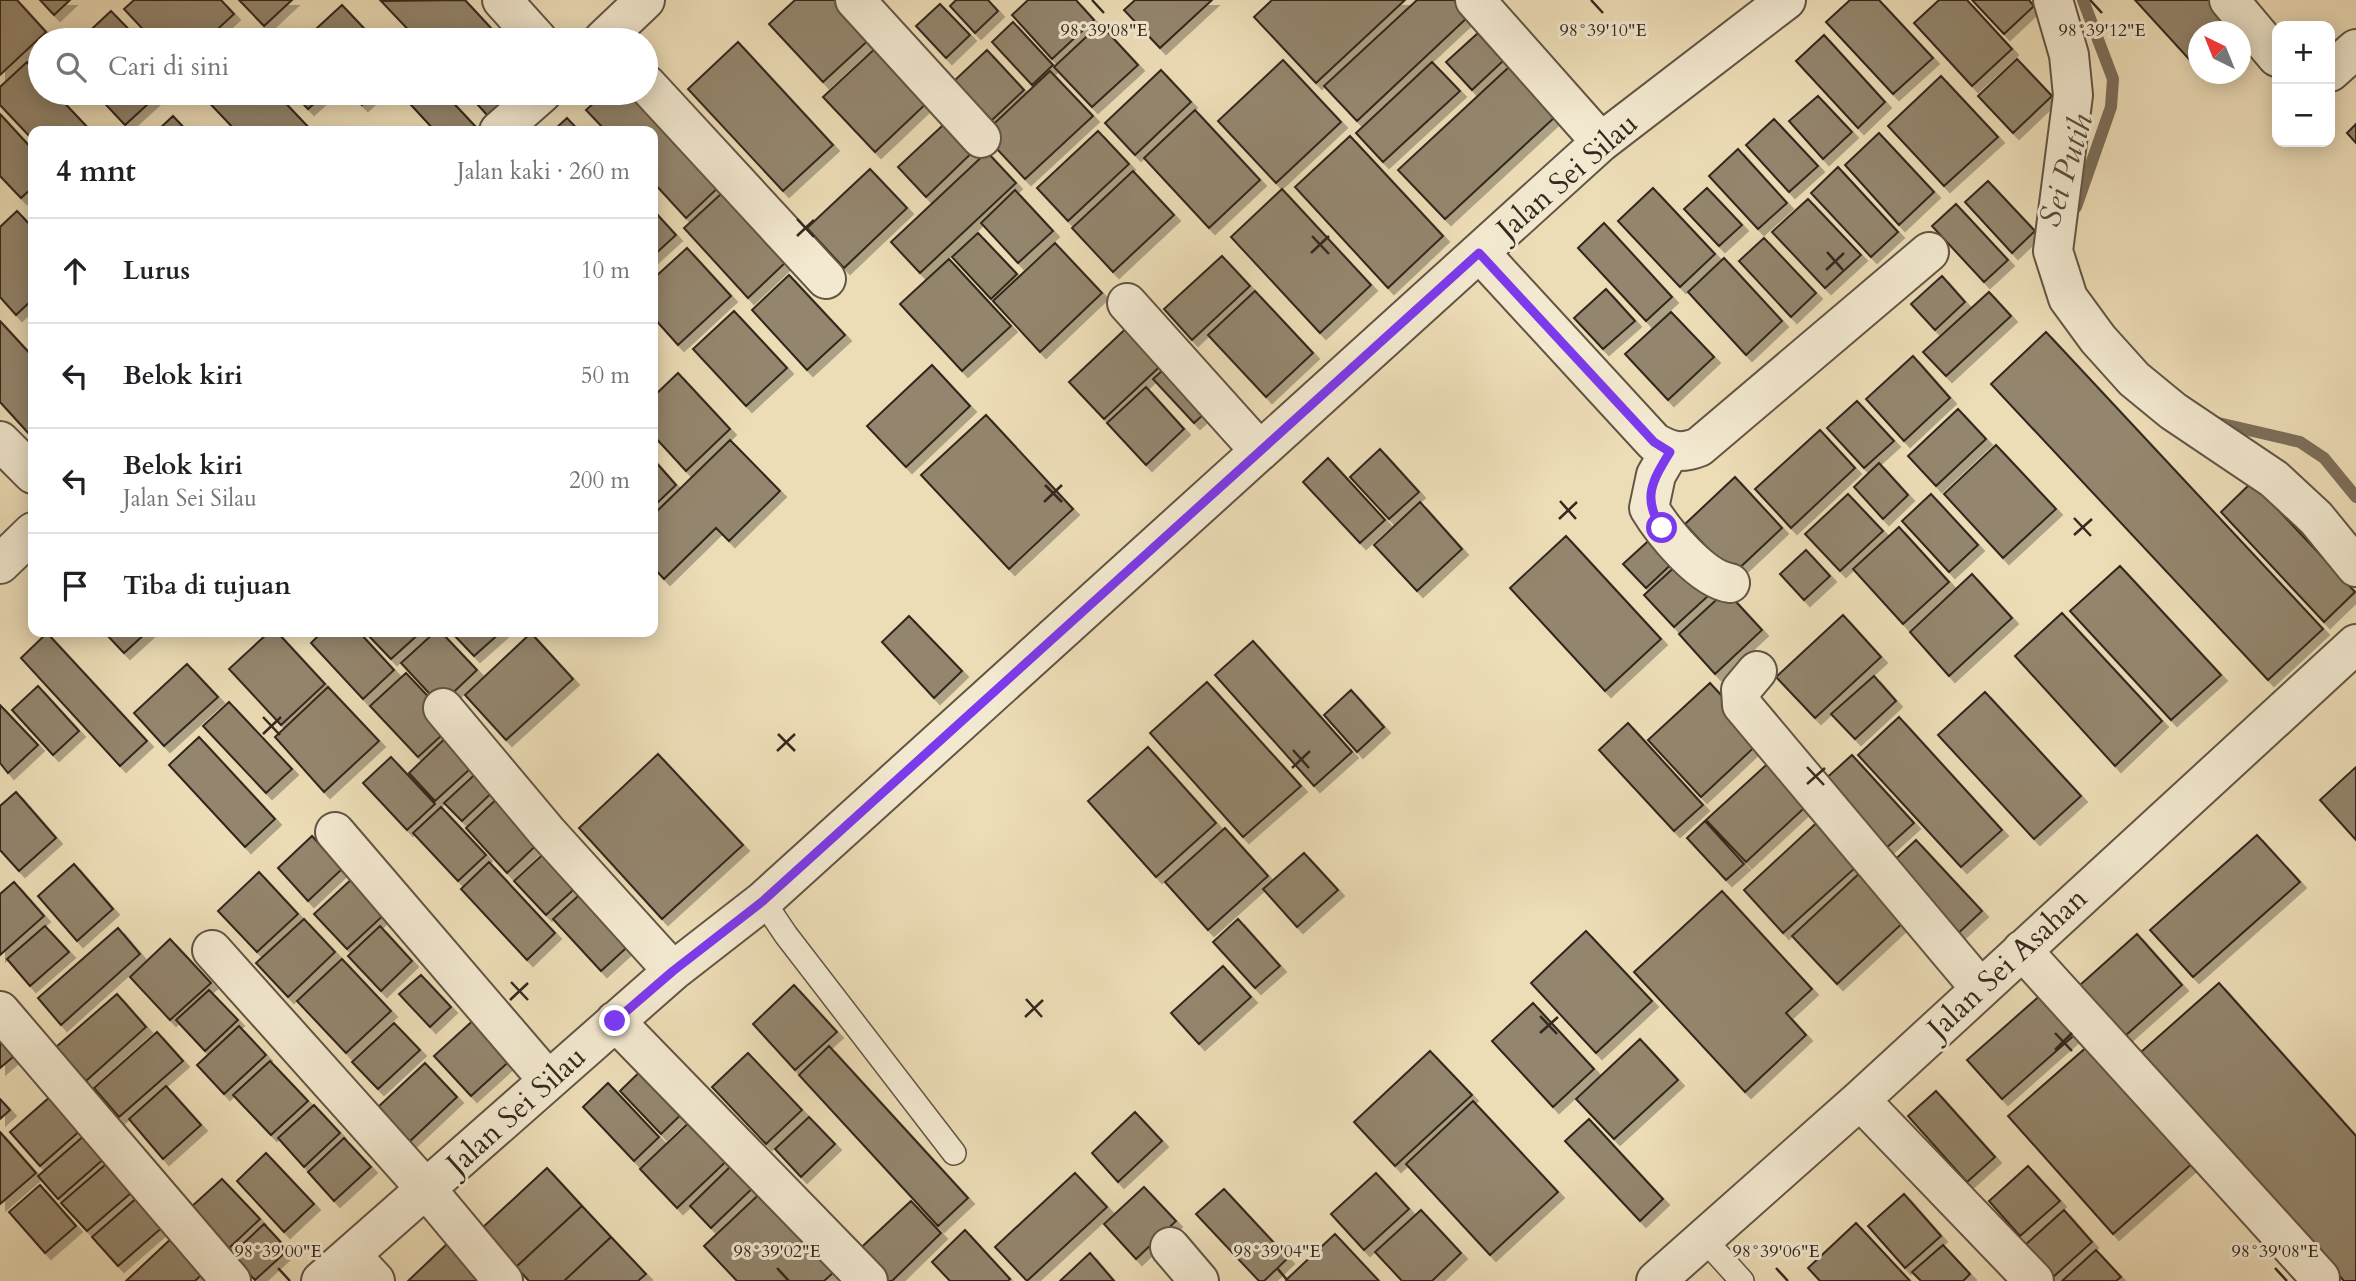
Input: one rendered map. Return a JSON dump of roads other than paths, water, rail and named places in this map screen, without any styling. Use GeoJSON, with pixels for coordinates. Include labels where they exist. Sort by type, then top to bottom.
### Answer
{"type":"FeatureCollection","features":[{"type":"Feature","properties":{"kind":"street"},"geometry":{"type":"LineString","coordinates":[[502,0],[527,28]]}},
{"type":"Feature","properties":{"kind":"street"},"geometry":{"type":"LineString","coordinates":[[616,28],[645,0]]}},
{"type":"Feature","properties":{"kind":"street"},"geometry":{"type":"LineString","coordinates":[[855,0],[981,138]]}},
{"type":"Feature","properties":{"kind":"street"},"geometry":{"type":"LineString","coordinates":[[1475,0],[1601,142]]}},
{"type":"Feature","properties":{"kind":"street","name":"Jalan Sei Silau"},"geometry":{"type":"LineString","coordinates":[[321,1281],[363,1268],[426,1190],[547,1079],[673,971],[763,901],[1601,142],[1786,0]]}},
{"type":"Feature","properties":{"kind":"street"},"geometry":{"type":"LineString","coordinates":[[2053,0],[2069,55],[2074,95],[2053,251],[2068,298],[2098,339],[2134,379],[2173,411],[2274,480],[2316,518],[2356,567]]}},
{"type":"Feature","properties":{"kind":"street"},"geometry":{"type":"LineString","coordinates":[[2229,0],[2272,51]]}},
{"type":"Feature","properties":{"kind":"street"},"geometry":{"type":"LineString","coordinates":[[2335,68],[2356,49]]}},
{"type":"Feature","properties":{"kind":"street"},"geometry":{"type":"LineString","coordinates":[[658,97],[826,279]]}},
{"type":"Feature","properties":{"kind":"street"},"geometry":{"type":"LineString","coordinates":[[505,126],[528,105]]}},
{"type":"Feature","properties":{"kind":"street"},"geometry":{"type":"LineString","coordinates":[[1479,253],[1654,442],[1670,452],[1685,452],[1699,447],[1929,252]]}},
{"type":"Feature","properties":{"kind":"street"},"geometry":{"type":"LineString","coordinates":[[1127,303],[1260,451]]}},
{"type":"Feature","properties":{"kind":"street"},"geometry":{"type":"LineString","coordinates":[[0,441],[28,469]]}},
{"type":"Feature","properties":{"kind":"street"},"geometry":{"type":"LineString","coordinates":[[1670,452],[1656,475],[1650,508],[1662,528],[1708,576],[1730,583]]}},
{"type":"Feature","properties":{"kind":"street"},"geometry":{"type":"LineString","coordinates":[[0,564],[28,538]]}},
{"type":"Feature","properties":{"kind":"street","name":"Jalan Sei Asahan"},"geometry":{"type":"LineString","coordinates":[[1656,1281],[1860,1100],[2356,644]]}},
{"type":"Feature","properties":{"kind":"street"},"geometry":{"type":"LineString","coordinates":[[1757,671],[1741,690],[1742,705],[1980,988]]}},
{"type":"Feature","properties":{"kind":"street"},"geometry":{"type":"LineString","coordinates":[[443,708],[547,832],[673,971]]}},
{"type":"Feature","properties":{"kind":"street"},"geometry":{"type":"LineString","coordinates":[[335,832],[547,1079]]}},
{"type":"Feature","properties":{"kind":"street"},"geometry":{"type":"LineString","coordinates":[[212,950],[426,1190],[502,1281]]}},
{"type":"Feature","properties":{"kind":"street"},"geometry":{"type":"LineString","coordinates":[[2022,950],[2320,1278]]}},
{"type":"Feature","properties":{"kind":"street"},"geometry":{"type":"LineString","coordinates":[[0,1011],[231,1281]]}},
{"type":"Feature","properties":{"kind":"street"},"geometry":{"type":"LineString","coordinates":[[615,1021],[868,1281]]}},
{"type":"Feature","properties":{"kind":"street"},"geometry":{"type":"LineString","coordinates":[[1860,1100],[2034,1281]]}},
{"type":"Feature","properties":{"kind":"lane"},"geometry":{"type":"LineString","coordinates":[[763,901],[954,1153]]}},
{"type":"Feature","properties":{"kind":"lane"},"geometry":{"type":"LineString","coordinates":[[1704,1239],[1742,1281]]}},
{"type":"Feature","properties":{"kind":"waterway","name":"Sei Putih"},"geometry":{"type":"LineString","coordinates":[[2076,207],[2111,107],[2113,79],[2083,0]]}},
{"type":"Feature","properties":{"kind":"waterway","name":"Sei Putih"},"geometry":{"type":"LineString","coordinates":[[2214,422],[2300,442],[2324,458],[2356,497]]}}]}
